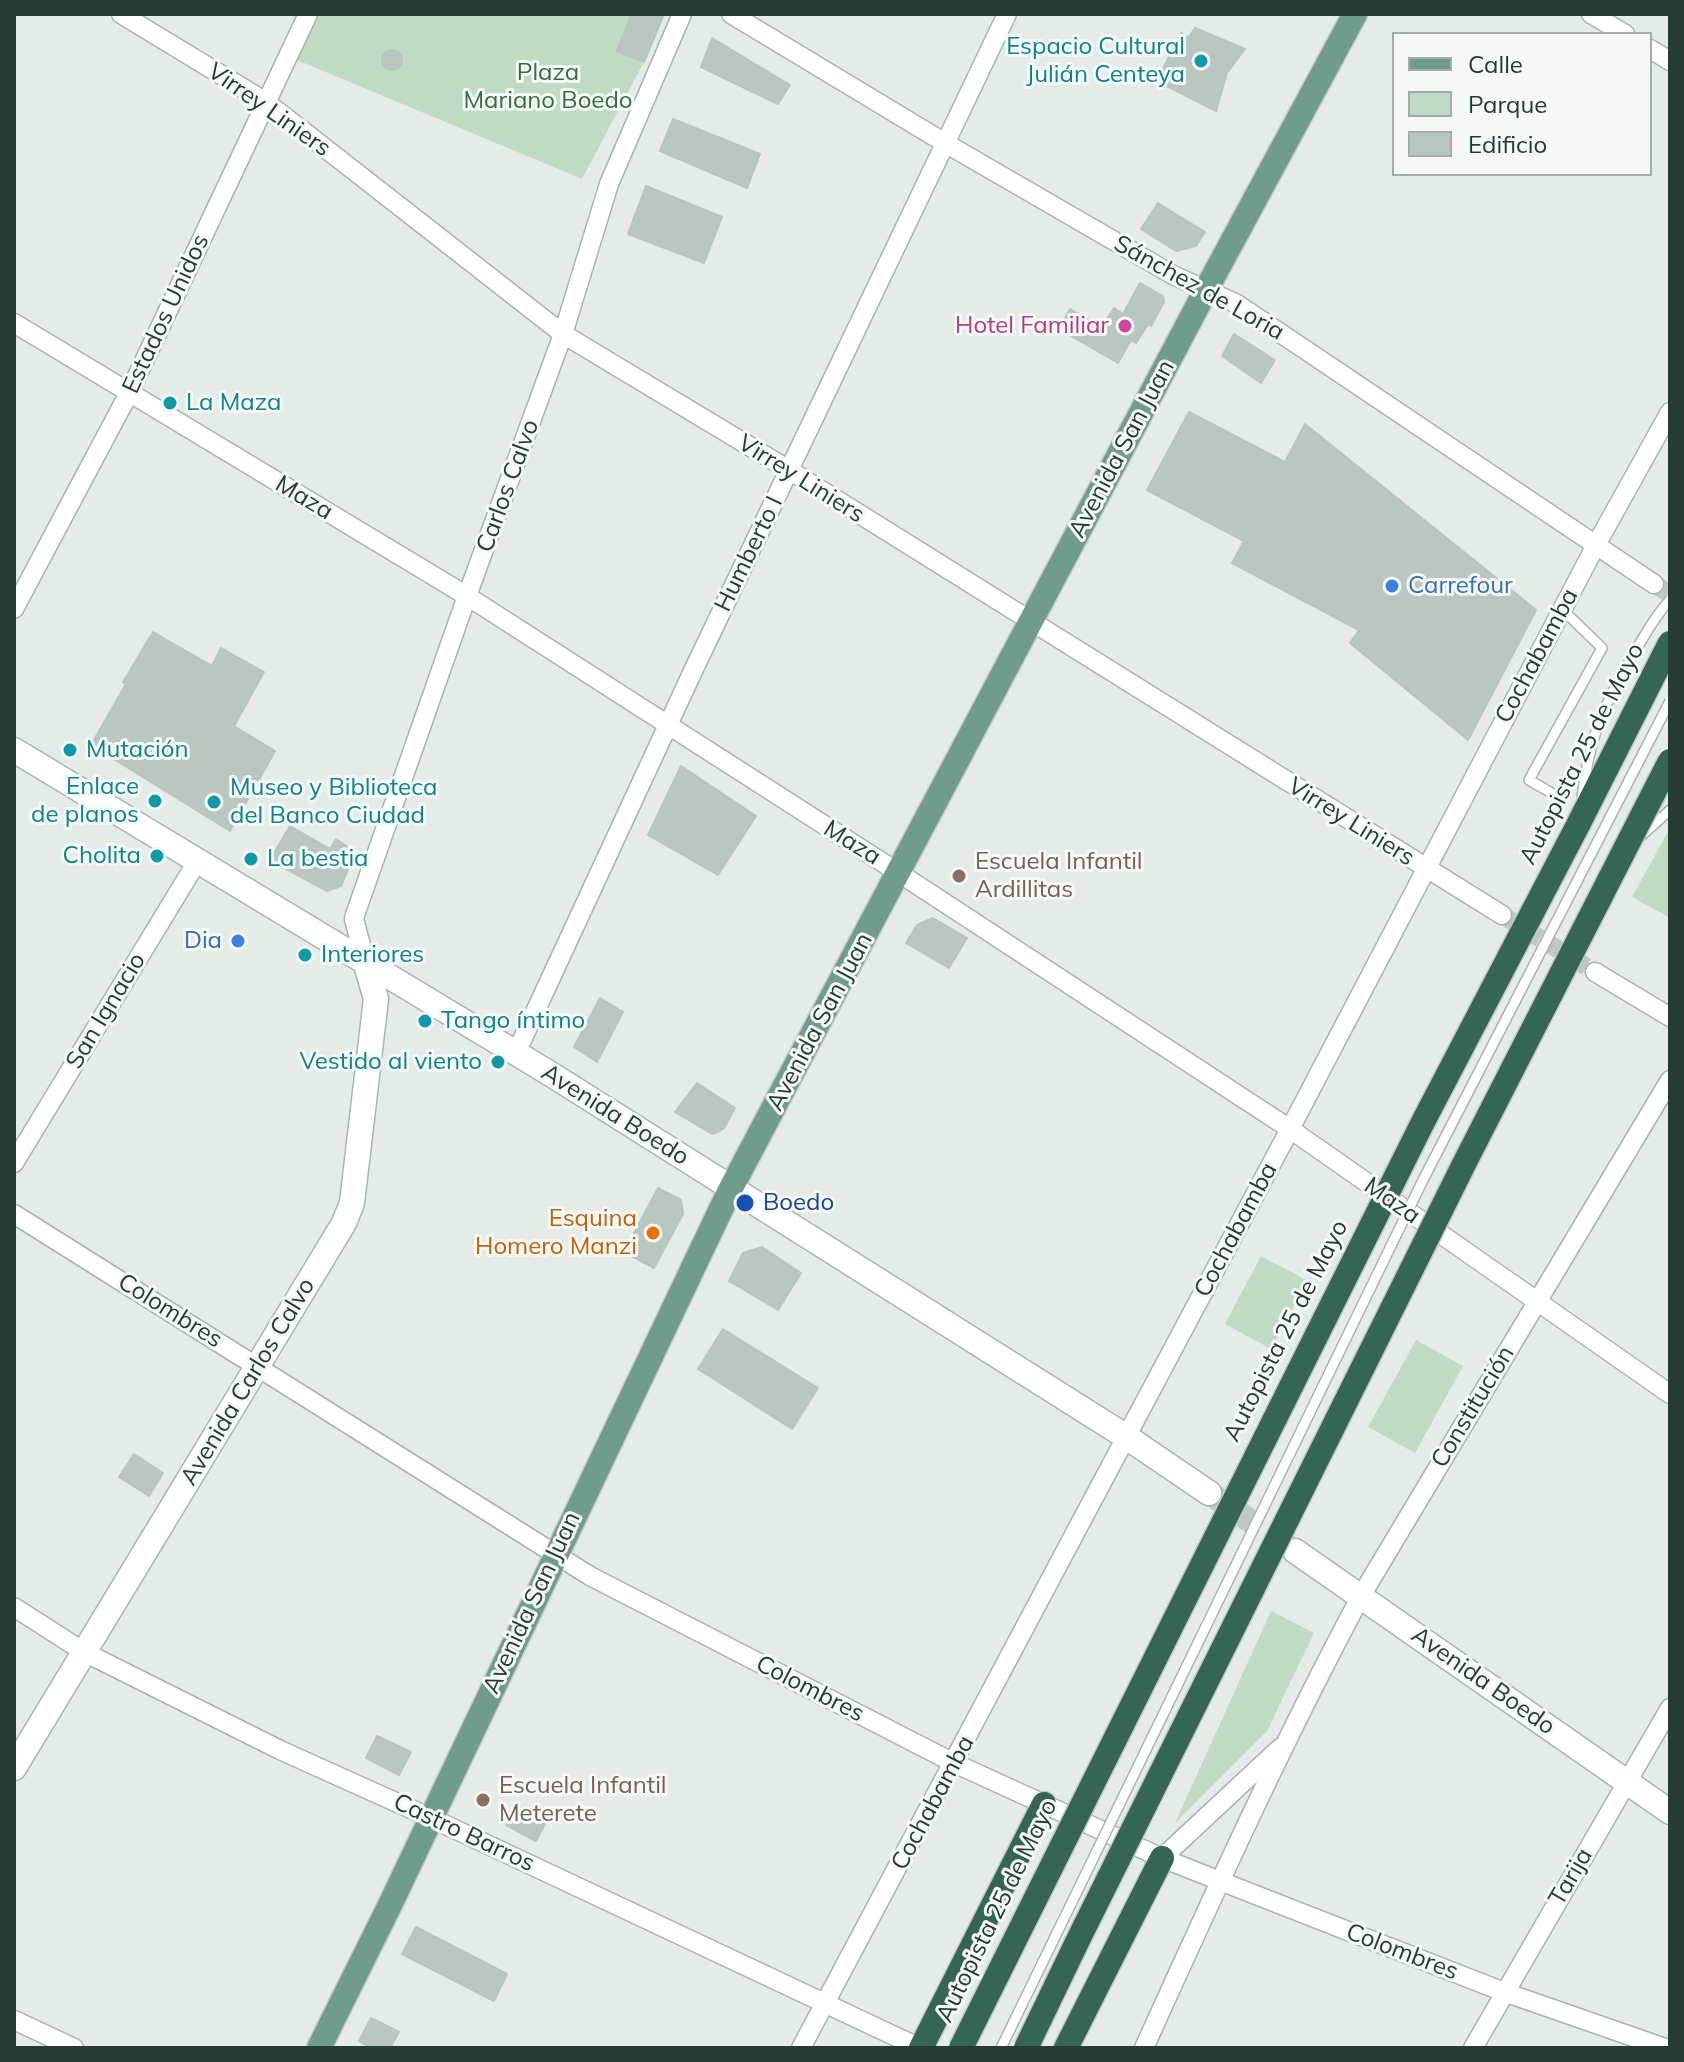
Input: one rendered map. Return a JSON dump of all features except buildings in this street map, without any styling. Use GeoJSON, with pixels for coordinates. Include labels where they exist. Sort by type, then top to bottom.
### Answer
{"type":"FeatureCollection","features":[{"type":"Feature","properties":{"kind":"highway","name":"Autopista 25 de Mayo"},"geometry":{"type":"LineString","coordinates":[[961,2048],[1423,1122],[1670,643]]}},
{"type":"Feature","properties":{"kind":"highway"},"geometry":{"type":"LineString","coordinates":[[1026,2048],[1465,1162],[1670,761]]}},
{"type":"Feature","properties":{"kind":"highway"},"geometry":{"type":"LineString","coordinates":[[920,2048],[1044,1804]]}},
{"type":"Feature","properties":{"kind":"highway"},"geometry":{"type":"LineString","coordinates":[[1066,2048],[1162,1858]]}},
{"type":"Feature","properties":{"kind":"main road","name":"Avenida San Juan"},"geometry":{"type":"LineString","coordinates":[[319,2048],[731,1188],[1355,14]]}},
{"type":"Feature","properties":{"kind":"main road","name":"Avenida Boedo"},"geometry":{"type":"LineString","coordinates":[[14,750],[516,1053],[1125,1436],[1209,1493]]}},
{"type":"Feature","properties":{"kind":"main road","name":"Avenida Carlos Calvo"},"geometry":{"type":"LineString","coordinates":[[14,1768],[344,1223],[352,1203],[376,999],[365,961]]}},
{"type":"Feature","properties":{"kind":"main road","name":"Avenida Boedo"},"geometry":{"type":"LineString","coordinates":[[1295,1551],[1670,1812]]}},
{"type":"Feature","properties":{"kind":"street","name":"Virrey Liniers"},"geometry":{"type":"LineString","coordinates":[[121,14],[266,102],[563,334],[789,470],[1502,915]]}},
{"type":"Feature","properties":{"kind":"street","name":"Estados Unidos"},"geometry":{"type":"LineString","coordinates":[[14,609],[129,393],[308,14]]}},
{"type":"Feature","properties":{"kind":"street","name":"Carlos Calvo"},"geometry":{"type":"LineString","coordinates":[[365,961],[354,919],[563,334],[609,184],[682,14]]}},
{"type":"Feature","properties":{"kind":"street","name":"Sánchez de Loria"},"geometry":{"type":"LineString","coordinates":[[731,14],[1173,275],[1237,304],[1654,584]]}},
{"type":"Feature","properties":{"kind":"street","name":"Humberto I"},"geometry":{"type":"LineString","coordinates":[[516,1053],[1007,14]]}},
{"type":"Feature","properties":{"kind":"street"},"geometry":{"type":"LineString","coordinates":[[1591,14],[1622,32]]}},
{"type":"Feature","properties":{"kind":"street"},"geometry":{"type":"LineString","coordinates":[[1652,50],[1670,61]]}},
{"type":"Feature","properties":{"kind":"street","name":"Maza"},"geometry":{"type":"LineString","coordinates":[[14,323],[467,596],[899,873],[1290,1129],[1670,1394]]}},
{"type":"Feature","properties":{"kind":"street","name":"Cochabamba"},"geometry":{"type":"LineString","coordinates":[[801,2048],[1290,1129],[1562,609],[1670,412]]}},
{"type":"Feature","properties":{"kind":"street","name":"San Ignacio"},"geometry":{"type":"LineString","coordinates":[[14,1163],[198,860]]}},
{"type":"Feature","properties":{"kind":"street"},"geometry":{"type":"LineString","coordinates":[[1595,972],[1670,1017]]}},
{"type":"Feature","properties":{"kind":"street","name":"Constitución"},"geometry":{"type":"LineString","coordinates":[[1144,2048],[1324,1664],[1361,1596],[1670,1080]]}},
{"type":"Feature","properties":{"kind":"street","name":"Colombres"},"geometry":{"type":"LineString","coordinates":[[14,1214],[555,1554],[634,1599],[954,1763],[1162,1858],[1504,1992],[1665,2048]]}},
{"type":"Feature","properties":{"kind":"street","name":"Castro Barros"},"geometry":{"type":"LineString","coordinates":[[14,1607],[84,1652],[280,1750],[920,2048]]}},
{"type":"Feature","properties":{"kind":"street","name":"Tarija"},"geometry":{"type":"LineString","coordinates":[[1473,2048],[1670,1708]]}},
{"type":"Feature","properties":{"kind":"street","name":"Constitución"},"geometry":{"type":"LineString","coordinates":[[1162,1858],[1288,1740]]}},
{"type":"Feature","properties":{"kind":"street"},"geometry":{"type":"LineString","coordinates":[[14,2020],[74,2048]]}},
{"type":"Feature","properties":{"kind":"lane"},"geometry":{"type":"LineString","coordinates":[[1578,825],[1586,762],[1596,726],[1609,696],[1647,631],[1670,600]]}},
{"type":"Feature","properties":{"kind":"lane"},"geometry":{"type":"LineString","coordinates":[[1562,609],[1602,648],[1529,780],[1562,799]]}},
{"type":"Feature","properties":{"kind":"lane"},"geometry":{"type":"LineString","coordinates":[[1001,2048],[1423,1180],[1670,701]]}},
{"type":"Feature","properties":{"kind":"lane"},"geometry":{"type":"LineString","coordinates":[[1628,847],[1670,810]]}},
{"type":"Feature","properties":{"kind":"green space","name":"Plaza Mariano Boedo"},"geometry":{"type":"Polygon","coordinates":[[[319,14],[632,14],[644,62],[582,179],[297,60],[319,14]]]}},
{"type":"Feature","properties":{"kind":"green space"},"geometry":{"type":"Polygon","coordinates":[[[1670,828],[1670,918],[1632,897],[1670,828]]]}},
{"type":"Feature","properties":{"kind":"green space"},"geometry":{"type":"Polygon","coordinates":[[[1261,1256],[1308,1281],[1271,1349],[1225,1324],[1261,1256]]]}},
{"type":"Feature","properties":{"kind":"green space"},"geometry":{"type":"Polygon","coordinates":[[[1416,1340],[1463,1366],[1415,1453],[1368,1427],[1416,1340]]]}},
{"type":"Feature","properties":{"kind":"green space"},"geometry":{"type":"Polygon","coordinates":[[[1271,1611],[1314,1633],[1267,1731],[1175,1823],[1271,1611]]]}},
{"type":"Feature","properties":{"kind":"tunnel"},"geometry":{"type":"LineString","coordinates":[[1654,584],[1670,594]]}},
{"type":"Feature","properties":{"kind":"tunnel"},"geometry":{"type":"LineString","coordinates":[[1502,915],[1595,972]]}},
{"type":"Feature","properties":{"kind":"tunnel"},"geometry":{"type":"LineString","coordinates":[[1209,1493],[1293,1550]]}},
{"type":"Feature","properties":{"kind":"place","name":"Espacio Cultural Julián Centeya"},"geometry":{"type":"Point","coordinates":[1201,61]}},
{"type":"Feature","properties":{"kind":"place","name":"Hotel Familiar"},"geometry":{"type":"Point","coordinates":[1125,326]}},
{"type":"Feature","properties":{"kind":"place","name":"La Maza"},"geometry":{"type":"Point","coordinates":[170,403]}},
{"type":"Feature","properties":{"kind":"place","name":"Carrefour"},"geometry":{"type":"Point","coordinates":[1392,586]}},
{"type":"Feature","properties":{"kind":"place","name":"Mutación"},"geometry":{"type":"Point","coordinates":[70,750]}},
{"type":"Feature","properties":{"kind":"place","name":"Enlace de planos"},"geometry":{"type":"Point","coordinates":[155,801]}},
{"type":"Feature","properties":{"kind":"place","name":"Museo y Biblioteca del Banco Ciudad"},"geometry":{"type":"Point","coordinates":[214,802]}},
{"type":"Feature","properties":{"kind":"place","name":"Cholita"},"geometry":{"type":"Point","coordinates":[157,856]}},
{"type":"Feature","properties":{"kind":"place","name":"La bestia"},"geometry":{"type":"Point","coordinates":[251,859]}},
{"type":"Feature","properties":{"kind":"place","name":"Escuela Infantil Ardillitas"},"geometry":{"type":"Point","coordinates":[959,876]}},
{"type":"Feature","properties":{"kind":"place","name":"Dia"},"geometry":{"type":"Point","coordinates":[238,941]}},
{"type":"Feature","properties":{"kind":"place","name":"Interiores"},"geometry":{"type":"Point","coordinates":[305,955]}},
{"type":"Feature","properties":{"kind":"place","name":"Tango íntimo"},"geometry":{"type":"Point","coordinates":[425,1021]}},
{"type":"Feature","properties":{"kind":"place","name":"Vestido al viento"},"geometry":{"type":"Point","coordinates":[498,1062]}},
{"type":"Feature","properties":{"kind":"place","name":"Boedo"},"geometry":{"type":"Point","coordinates":[745,1203]}},
{"type":"Feature","properties":{"kind":"place","name":"Esquina Homero Manzi"},"geometry":{"type":"Point","coordinates":[653,1233]}},
{"type":"Feature","properties":{"kind":"place","name":"Escuela Infantil Meterete"},"geometry":{"type":"Point","coordinates":[483,1800]}}]}
